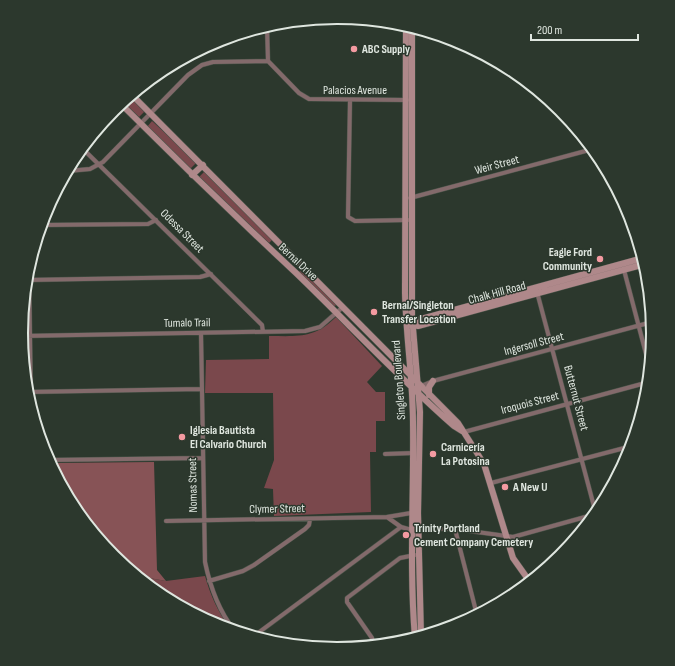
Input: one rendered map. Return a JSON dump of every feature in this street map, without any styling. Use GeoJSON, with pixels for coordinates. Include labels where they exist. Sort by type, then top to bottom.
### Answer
{"type":"FeatureCollection","features":[{"type":"Feature","properties":{"kind":"street","name":"Singleton Boulevard"},"geometry":{"type":"LineString","coordinates":[[406,32],[409,70],[412,197],[413,324],[420,395],[415,530],[421,630]]}},
{"type":"Feature","properties":{"kind":"street"},"geometry":{"type":"LineString","coordinates":[[75,171],[86,170],[99,165],[188,75],[202,65],[218,61],[268,61],[267,33]]}},
{"type":"Feature","properties":{"kind":"street","name":"Singleton Boulevard"},"geometry":{"type":"LineString","coordinates":[[409,70],[412,34]]}},
{"type":"Feature","properties":{"kind":"street","name":"Palacios Avenue"},"geometry":{"type":"LineString","coordinates":[[268,61],[299,93],[309,99],[409,100]]}},
{"type":"Feature","properties":{"kind":"street","name":"Bernal Drive"},"geometry":{"type":"LineString","coordinates":[[136,99],[203,165],[249,214],[318,281],[398,363],[418,381],[458,423],[484,464],[513,558],[527,577]]}},
{"type":"Feature","properties":{"kind":"street"},"geometry":{"type":"LineString","coordinates":[[350,100],[347,213],[350,219],[355,221],[412,220]]}},
{"type":"Feature","properties":{"kind":"street","name":"Singleton Boulevard"},"geometry":{"type":"LineString","coordinates":[[409,100],[405,198],[406,323],[409,356],[418,381]]}},
{"type":"Feature","properties":{"kind":"street","name":"Bernal Drive"},"geometry":{"type":"LineString","coordinates":[[126,109],[412,388],[454,426],[464,432]]}},
{"type":"Feature","properties":{"kind":"street","name":"Weir Street"},"geometry":{"type":"LineString","coordinates":[[405,198],[587,151]]}},
{"type":"Feature","properties":{"kind":"street","name":"Odessa Street"},"geometry":{"type":"LineString","coordinates":[[87,153],[262,325],[263,332]]}},
{"type":"Feature","properties":{"kind":"street"},"geometry":{"type":"LineString","coordinates":[[192,175],[203,165]]}},
{"type":"Feature","properties":{"kind":"street"},"geometry":{"type":"LineString","coordinates":[[48,225],[148,224],[156,220]]}},
{"type":"Feature","properties":{"kind":"street"},"geometry":{"type":"LineString","coordinates":[[271,251],[279,243]]}},
{"type":"Feature","properties":{"kind":"street","name":"Chalk Hill Road"},"geometry":{"type":"LineString","coordinates":[[406,323],[413,324],[537,291],[595,275],[638,260]]}},
{"type":"Feature","properties":{"kind":"street","name":"Chalk Hill Road"},"geometry":{"type":"LineString","coordinates":[[607,271],[624,270],[639,266]]}},
{"type":"Feature","properties":{"kind":"street"},"geometry":{"type":"LineString","coordinates":[[294,272],[301,270],[318,281]]}},
{"type":"Feature","properties":{"kind":"street"},"geometry":{"type":"LineString","coordinates":[[624,270],[646,353]]}},
{"type":"Feature","properties":{"kind":"street"},"geometry":{"type":"LineString","coordinates":[[33,280],[200,277],[211,274]]}},
{"type":"Feature","properties":{"kind":"street","name":"Butternut Street"},"geometry":{"type":"LineString","coordinates":[[537,291],[594,506]]}},
{"type":"Feature","properties":{"kind":"street","name":"Tumalo Trail"},"geometry":{"type":"LineString","coordinates":[[30,336],[310,331],[320,327],[343,307]]}},
{"type":"Feature","properties":{"kind":"street"},"geometry":{"type":"LineString","coordinates":[[29,312],[30,359]]}},
{"type":"Feature","properties":{"kind":"street","name":"Ingersoll Street"},"geometry":{"type":"LineString","coordinates":[[431,382],[646,324]]}},
{"type":"Feature","properties":{"kind":"street","name":"Nomas Street"},"geometry":{"type":"LineString","coordinates":[[201,333],[203,520],[205,562],[209,581],[219,604],[230,622]]}},
{"type":"Feature","properties":{"kind":"street"},"geometry":{"type":"LineString","coordinates":[[398,363],[409,356]]}},
{"type":"Feature","properties":{"kind":"street","name":"Singleton Boulevard"},"geometry":{"type":"LineString","coordinates":[[415,530],[412,513],[412,388],[418,381]]}},
{"type":"Feature","properties":{"kind":"street"},"geometry":{"type":"LineString","coordinates":[[418,381],[431,382],[429,394]]}},
{"type":"Feature","properties":{"kind":"street","name":"Iroquois Street"},"geometry":{"type":"LineString","coordinates":[[464,432],[642,384]]}},
{"type":"Feature","properties":{"kind":"street"},"geometry":{"type":"LineString","coordinates":[[34,392],[201,389]]}},
{"type":"Feature","properties":{"kind":"street"},"geometry":{"type":"LineString","coordinates":[[420,412],[425,408],[432,407]]}},
{"type":"Feature","properties":{"kind":"street"},"geometry":{"type":"LineString","coordinates":[[491,483],[624,448]]}},
{"type":"Feature","properties":{"kind":"street"},"geometry":{"type":"LineString","coordinates":[[385,454],[419,453]]}},
{"type":"Feature","properties":{"kind":"street"},"geometry":{"type":"LineString","coordinates":[[56,460],[202,458]]}},
{"type":"Feature","properties":{"kind":"street","name":"Clymer Street"},"geometry":{"type":"LineString","coordinates":[[166,521],[387,517],[412,513]]}},
{"type":"Feature","properties":{"kind":"street"},"geometry":{"type":"LineString","coordinates":[[387,517],[401,527],[415,530],[454,529],[513,537],[586,517]]}},
{"type":"Feature","properties":{"kind":"street"},"geometry":{"type":"LineString","coordinates":[[209,581],[243,571],[264,560],[305,529],[309,525],[310,519]]}},
{"type":"Feature","properties":{"kind":"street"},"geometry":{"type":"LineString","coordinates":[[260,632],[401,527]]}},
{"type":"Feature","properties":{"kind":"street"},"geometry":{"type":"LineString","coordinates":[[454,529],[475,609]]}},
{"type":"Feature","properties":{"kind":"street","name":"Singleton Boulevard"},"geometry":{"type":"LineString","coordinates":[[415,632],[416,554]]}},
{"type":"Feature","properties":{"kind":"street"},"geometry":{"type":"LineString","coordinates":[[372,640],[347,602],[347,599],[400,558],[416,554]]}},
{"type":"Feature","properties":{"kind":"shaded area"},"geometry":{"type":"Polygon","coordinates":[[[135,101],[145,111],[139,117],[128,107],[135,101]]]}},
{"type":"Feature","properties":{"kind":"shaded area"},"geometry":{"type":"Polygon","coordinates":[[[152,121],[197,162],[190,169],[147,127],[152,121]]]}},
{"type":"Feature","properties":{"kind":"shaded area"},"geometry":{"type":"Polygon","coordinates":[[[204,172],[272,240],[269,243],[198,178],[204,172]]]}},
{"type":"Feature","properties":{"kind":"shaded area"},"geometry":{"type":"Polygon","coordinates":[[[300,271],[318,284],[337,305],[334,306],[298,273],[300,271]]]}},
{"type":"Feature","properties":{"kind":"shaded area"},"geometry":{"type":"Polygon","coordinates":[[[336,317],[382,366],[367,382],[376,392],[385,392],[385,421],[376,421],[376,452],[370,452],[371,512],[274,516],[273,489],[264,488],[274,460],[273,393],[205,393],[206,360],[269,359],[269,336],[297,336],[313,333],[336,317]]]}},
{"type":"Feature","properties":{"kind":"shaded area"},"geometry":{"type":"Polygon","coordinates":[[[154,462],[157,570],[166,581],[149,578],[105,537],[81,505],[57,463],[154,462]]]}},
{"type":"Feature","properties":{"kind":"shaded area"},"geometry":{"type":"Polygon","coordinates":[[[205,576],[215,604],[225,621],[183,601],[149,578],[166,581],[205,576]]]}},
{"type":"Feature","properties":{"kind":"place","name":"ABC Supply"},"geometry":{"type":"Point","coordinates":[354,49]}},
{"type":"Feature","properties":{"kind":"place","name":"Eagle Ford Community"},"geometry":{"type":"Point","coordinates":[600,259]}},
{"type":"Feature","properties":{"kind":"place","name":"Bernal/Singleton Transfer Location"},"geometry":{"type":"Point","coordinates":[374,312]}},
{"type":"Feature","properties":{"kind":"place","name":"Iglesia Bautista El Calvario Church"},"geometry":{"type":"Point","coordinates":[182,437]}},
{"type":"Feature","properties":{"kind":"place","name":"Carnicería La Potosina"},"geometry":{"type":"Point","coordinates":[433,454]}},
{"type":"Feature","properties":{"kind":"place","name":"A New U"},"geometry":{"type":"Point","coordinates":[505,487]}},
{"type":"Feature","properties":{"kind":"place","name":"Trinity Portland Cement Company Cemetery"},"geometry":{"type":"Point","coordinates":[406,535]}}]}
